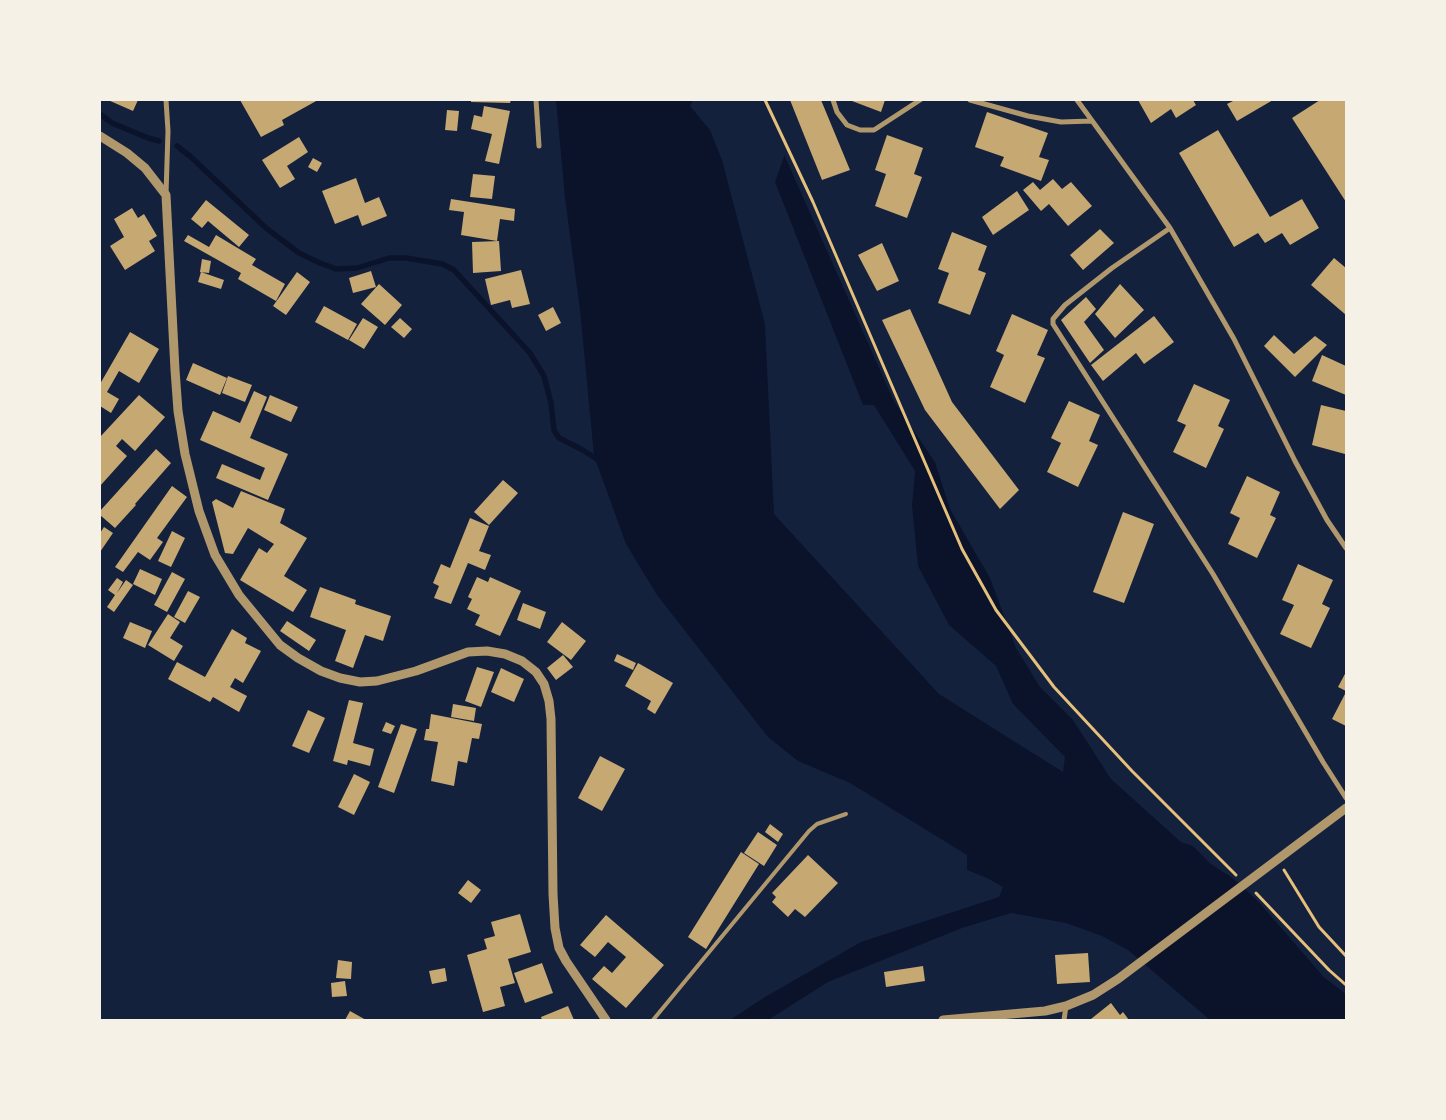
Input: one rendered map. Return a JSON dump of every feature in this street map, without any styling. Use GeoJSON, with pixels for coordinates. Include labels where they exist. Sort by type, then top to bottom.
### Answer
{"type":"FeatureCollection","features":[{"type":"Feature","properties":{"kind":"street"},"geometry":{"type":"LineString","coordinates":[[166,100],[168,131],[166,195],[178,411],[185,454],[199,511],[216,555],[238,595],[280,645],[321,671],[340,678],[360,682],[378,681],[416,671],[468,652],[487,651],[505,654],[522,661],[536,672],[544,684],[549,701],[551,719],[553,894],[555,928],[559,948],[606,1020]]}},
{"type":"Feature","properties":{"kind":"street"},"geometry":{"type":"LineString","coordinates":[[536,100],[539,146]]}},
{"type":"Feature","properties":{"kind":"street"},"geometry":{"type":"LineString","coordinates":[[833,100],[837,112],[847,125],[860,130],[874,130],[920,100]]}},
{"type":"Feature","properties":{"kind":"street"},"geometry":{"type":"LineString","coordinates":[[970,100],[1028,116],[1061,122],[1092,121]]}},
{"type":"Feature","properties":{"kind":"street"},"geometry":{"type":"LineString","coordinates":[[1077,100],[1170,228],[1234,339],[1327,520],[1345,546]]}},
{"type":"Feature","properties":{"kind":"street"},"geometry":{"type":"LineString","coordinates":[[100,136],[127,153],[145,168],[166,195]]}},
{"type":"Feature","properties":{"kind":"street"},"geometry":{"type":"LineString","coordinates":[[1170,228],[1112,268],[1065,305],[1053,319],[1053,324],[1213,574],[1322,762],[1346,798]]}},
{"type":"Feature","properties":{"kind":"street"},"geometry":{"type":"LineString","coordinates":[[1345,546],[1346,537]]}},
{"type":"Feature","properties":{"kind":"street"},"geometry":{"type":"LineString","coordinates":[[943,1020],[1045,1011],[1066,1006],[1093,995],[1118,979],[1346,808]]}},
{"type":"Feature","properties":{"kind":"street"},"geometry":{"type":"LineString","coordinates":[[1064,1020],[1066,1006]]}},
{"type":"Feature","properties":{"kind":"lane"},"geometry":{"type":"LineString","coordinates":[[653,1020],[809,831],[817,824],[846,814]]}},
{"type":"Feature","properties":{"kind":"path"},"geometry":{"type":"LineString","coordinates":[[765,100],[813,202],[962,549],[996,610],[1054,687],[1132,771],[1242,880]]}},
{"type":"Feature","properties":{"kind":"path"},"geometry":{"type":"LineString","coordinates":[[1277,859],[1319,927],[1346,956]]}},
{"type":"Feature","properties":{"kind":"path"},"geometry":{"type":"LineString","coordinates":[[1253,890],[1329,970],[1346,985]]}},
{"type":"Feature","properties":{"kind":"water"},"geometry":{"type":"Polygon","coordinates":[[[556,100],[693,100],[690,106],[710,130],[722,160],[765,324],[774,514],[939,694],[1063,772],[1065,757],[1013,704],[996,666],[949,625],[918,566],[912,506],[915,471],[874,405],[863,405],[775,182],[785,154],[894,401],[935,462],[950,509],[990,578],[1016,648],[1040,687],[1073,720],[1111,779],[1181,842],[1193,846],[1211,864],[1233,878],[1258,901],[1324,977],[1346,994],[1346,1020],[1210,1020],[1128,950],[1102,936],[1066,923],[1011,913],[962,928],[828,982],[768,1020],[730,1020],[765,997],[861,942],[999,897],[1003,887],[967,870],[967,855],[850,783],[798,761],[768,737],[657,595],[626,544],[594,456],[580,310],[565,198],[556,100]]]}},
{"type":"Feature","properties":{"kind":"pier"},"geometry":{"type":"Polygon","coordinates":[[[785,151],[896,400],[937,460],[940,469],[894,401],[783,152],[785,151]]]}},
{"type":"Feature","properties":{"kind":"pier"},"geometry":{"type":"Polygon","coordinates":[[[1191,843],[1195,844],[1212,863],[1235,876],[1260,899],[1326,975],[1346,991],[1346,994],[1324,977],[1258,901],[1233,878],[1211,864],[1191,843]]]}},
{"type":"Feature","properties":{"kind":"building"},"geometry":{"type":"Polygon","coordinates":[[[108,100],[138,100],[133,111],[108,100]]]}},
{"type":"Feature","properties":{"kind":"building"},"geometry":{"type":"Polygon","coordinates":[[[240,100],[318,100],[282,120],[284,125],[261,137],[240,100]]]}},
{"type":"Feature","properties":{"kind":"building"},"geometry":{"type":"Polygon","coordinates":[[[471,100],[511,100],[510,103],[471,102],[471,100]]]}},
{"type":"Feature","properties":{"kind":"building"},"geometry":{"type":"Polygon","coordinates":[[[790,100],[821,100],[850,170],[822,180],[790,100]]]}},
{"type":"Feature","properties":{"kind":"building"},"geometry":{"type":"Polygon","coordinates":[[[852,100],[885,100],[881,112],[852,100]]]}},
{"type":"Feature","properties":{"kind":"building"},"geometry":{"type":"Polygon","coordinates":[[[1138,100],[1193,100],[1196,105],[1176,118],[1171,109],[1151,123],[1138,100]]]}},
{"type":"Feature","properties":{"kind":"building"},"geometry":{"type":"Polygon","coordinates":[[[1235,100],[1273,100],[1237,121],[1227,104],[1235,100]]]}},
{"type":"Feature","properties":{"kind":"building"},"geometry":{"type":"Polygon","coordinates":[[[1320,100],[1346,100],[1346,202],[1292,118],[1320,100]]]}},
{"type":"Feature","properties":{"kind":"building"},"geometry":{"type":"Polygon","coordinates":[[[484,106],[510,111],[499,164],[485,161],[492,134],[471,129],[474,115],[482,117],[484,106]]]}},
{"type":"Feature","properties":{"kind":"building"},"geometry":{"type":"Polygon","coordinates":[[[447,110],[459,111],[457,131],[445,130],[447,110]]]}},
{"type":"Feature","properties":{"kind":"building"},"geometry":{"type":"Polygon","coordinates":[[[987,112],[1048,133],[1039,157],[1049,160],[1041,181],[1000,166],[1004,157],[975,147],[987,112]]]}},
{"type":"Feature","properties":{"kind":"building"},"geometry":{"type":"Polygon","coordinates":[[[1218,130],[1270,217],[1302,199],[1319,228],[1290,245],[1282,233],[1265,243],[1258,233],[1234,247],[1179,153],[1218,130]]]}},
{"type":"Feature","properties":{"kind":"building"},"geometry":{"type":"Polygon","coordinates":[[[887,135],[923,148],[914,174],[922,177],[907,218],[875,206],[886,174],[875,170],[887,135]]]}},
{"type":"Feature","properties":{"kind":"building"},"geometry":{"type":"Polygon","coordinates":[[[299,137],[308,152],[287,166],[295,179],[280,188],[262,160],[299,137]]]}},
{"type":"Feature","properties":{"kind":"building"},"geometry":{"type":"Polygon","coordinates":[[[313,158],[322,163],[317,172],[308,167],[313,158]]]}},
{"type":"Feature","properties":{"kind":"building"},"geometry":{"type":"Polygon","coordinates":[[[473,174],[495,176],[492,199],[470,197],[473,174]]]}},
{"type":"Feature","properties":{"kind":"building"},"geometry":{"type":"Polygon","coordinates":[[[356,178],[365,203],[379,197],[387,216],[362,226],[358,215],[335,224],[322,191],[356,178]]]}},
{"type":"Feature","properties":{"kind":"building"},"geometry":{"type":"Polygon","coordinates":[[[1053,179],[1062,189],[1071,182],[1092,206],[1068,226],[1049,204],[1041,211],[1023,190],[1033,182],[1040,190],[1053,179]]]}},
{"type":"Feature","properties":{"kind":"building"},"geometry":{"type":"Polygon","coordinates":[[[1017,191],[1029,210],[993,235],[982,217],[1017,191]]]}},
{"type":"Feature","properties":{"kind":"building"},"geometry":{"type":"Polygon","coordinates":[[[451,199],[515,209],[514,221],[500,219],[497,241],[461,235],[464,212],[449,210],[451,199]]]}},
{"type":"Feature","properties":{"kind":"building"},"geometry":{"type":"Polygon","coordinates":[[[206,200],[249,235],[239,247],[208,221],[202,228],[191,219],[206,200]]]}},
{"type":"Feature","properties":{"kind":"building"},"geometry":{"type":"Polygon","coordinates":[[[132,208],[138,218],[144,214],[157,236],[149,241],[155,251],[125,270],[110,246],[124,237],[114,219],[132,208]]]}},
{"type":"Feature","properties":{"kind":"building"},"geometry":{"type":"Polygon","coordinates":[[[1100,229],[1114,243],[1083,270],[1070,255],[1100,229]]]}},
{"type":"Feature","properties":{"kind":"building"},"geometry":{"type":"Polygon","coordinates":[[[952,232],[987,246],[978,270],[986,273],[970,315],[938,303],[949,273],[938,269],[952,232]]]}},
{"type":"Feature","properties":{"kind":"building"},"geometry":{"type":"Polygon","coordinates":[[[188,235],[209,247],[216,235],[256,259],[252,265],[285,284],[276,301],[238,279],[241,273],[184,241],[188,235]]]}},
{"type":"Feature","properties":{"kind":"building"},"geometry":{"type":"Polygon","coordinates":[[[499,241],[501,271],[473,273],[472,242],[499,241]]]}},
{"type":"Feature","properties":{"kind":"building"},"geometry":{"type":"Polygon","coordinates":[[[882,243],[899,281],[877,291],[858,255],[882,243]]]}},
{"type":"Feature","properties":{"kind":"building"},"geometry":{"type":"Polygon","coordinates":[[[1334,258],[1346,268],[1346,315],[1311,285],[1334,258]]]}},
{"type":"Feature","properties":{"kind":"building"},"geometry":{"type":"Polygon","coordinates":[[[202,259],[211,261],[209,273],[200,272],[202,259]]]}},
{"type":"Feature","properties":{"kind":"building"},"geometry":{"type":"Polygon","coordinates":[[[521,270],[530,304],[512,308],[510,300],[491,305],[485,279],[521,270]]]}},
{"type":"Feature","properties":{"kind":"building"},"geometry":{"type":"Polygon","coordinates":[[[371,271],[376,287],[353,293],[349,278],[371,271]]]}},
{"type":"Feature","properties":{"kind":"building"},"geometry":{"type":"Polygon","coordinates":[[[201,272],[224,280],[221,289],[198,282],[201,272]]]}},
{"type":"Feature","properties":{"kind":"building"},"geometry":{"type":"Polygon","coordinates":[[[297,272],[310,282],[286,315],[273,306],[297,272]]]}},
{"type":"Feature","properties":{"kind":"building"},"geometry":{"type":"Polygon","coordinates":[[[379,284],[402,305],[385,325],[361,304],[379,284]]]}},
{"type":"Feature","properties":{"kind":"building"},"geometry":{"type":"Polygon","coordinates":[[[1120,284],[1144,310],[1115,338],[1095,314],[1120,284]]]}},
{"type":"Feature","properties":{"kind":"building"},"geometry":{"type":"Polygon","coordinates":[[[1086,297],[1096,309],[1084,322],[1104,350],[1090,363],[1061,320],[1086,297]]]}},
{"type":"Feature","properties":{"kind":"building"},"geometry":{"type":"Polygon","coordinates":[[[324,306],[357,324],[348,340],[315,322],[324,306]]]}},
{"type":"Feature","properties":{"kind":"building"},"geometry":{"type":"Polygon","coordinates":[[[553,307],[561,323],[546,331],[538,315],[553,307]]]}},
{"type":"Feature","properties":{"kind":"building"},"geometry":{"type":"Polygon","coordinates":[[[910,309],[952,402],[1019,490],[1000,509],[925,410],[882,320],[910,309]]]}},
{"type":"Feature","properties":{"kind":"building"},"geometry":{"type":"Polygon","coordinates":[[[1012,314],[1048,330],[1037,355],[1045,358],[1025,403],[990,387],[1004,355],[996,351],[1012,314]]]}},
{"type":"Feature","properties":{"kind":"building"},"geometry":{"type":"Polygon","coordinates":[[[1154,316],[1174,342],[1144,364],[1136,353],[1103,381],[1091,365],[1154,316]]]}},
{"type":"Feature","properties":{"kind":"building"},"geometry":{"type":"Polygon","coordinates":[[[363,318],[378,327],[364,349],[349,340],[363,318]]]}},
{"type":"Feature","properties":{"kind":"building"},"geometry":{"type":"Polygon","coordinates":[[[400,318],[412,329],[404,338],[391,327],[400,318]]]}},
{"type":"Feature","properties":{"kind":"building"},"geometry":{"type":"Polygon","coordinates":[[[130,332],[159,349],[139,383],[119,371],[107,392],[119,399],[111,413],[100,406],[100,384],[130,332]]]}},
{"type":"Feature","properties":{"kind":"building"},"geometry":{"type":"Polygon","coordinates":[[[1274,335],[1294,354],[1315,336],[1327,345],[1295,377],[1264,346],[1274,335]]]}},
{"type":"Feature","properties":{"kind":"building"},"geometry":{"type":"Polygon","coordinates":[[[1322,355],[1346,366],[1346,395],[1312,381],[1322,355]]]}},
{"type":"Feature","properties":{"kind":"building"},"geometry":{"type":"Polygon","coordinates":[[[193,363],[227,378],[220,395],[186,380],[193,363]]]}},
{"type":"Feature","properties":{"kind":"building"},"geometry":{"type":"Polygon","coordinates":[[[228,376],[252,385],[245,402],[222,393],[228,376]]]}},
{"type":"Feature","properties":{"kind":"building"},"geometry":{"type":"Polygon","coordinates":[[[1194,384],[1230,400],[1218,426],[1224,429],[1206,468],[1173,452],[1186,425],[1177,421],[1194,384]]]}},
{"type":"Feature","properties":{"kind":"building"},"geometry":{"type":"Polygon","coordinates":[[[254,391],[267,397],[250,438],[288,454],[268,500],[216,478],[222,464],[260,480],[265,468],[200,440],[213,411],[240,423],[254,391]]]}},
{"type":"Feature","properties":{"kind":"building"},"geometry":{"type":"Polygon","coordinates":[[[139,395],[165,417],[135,451],[122,439],[116,446],[127,456],[100,486],[100,437],[139,395]]]}},
{"type":"Feature","properties":{"kind":"building"},"geometry":{"type":"Polygon","coordinates":[[[270,395],[298,407],[291,422],[264,410],[270,395]]]}},
{"type":"Feature","properties":{"kind":"building"},"geometry":{"type":"Polygon","coordinates":[[[1069,401],[1100,415],[1089,441],[1098,445],[1078,487],[1047,472],[1061,443],[1051,438],[1069,401]]]}},
{"type":"Feature","properties":{"kind":"building"},"geometry":{"type":"Polygon","coordinates":[[[1321,405],[1346,411],[1345,454],[1312,445],[1321,405]]]}},
{"type":"Feature","properties":{"kind":"building"},"geometry":{"type":"Polygon","coordinates":[[[156,449],[171,463],[115,528],[100,515],[100,511],[156,449]]]}},
{"type":"Feature","properties":{"kind":"building"},"geometry":{"type":"Polygon","coordinates":[[[1247,476],[1280,492],[1270,515],[1276,518],[1257,558],[1228,544],[1240,518],[1230,513],[1247,476]]]}},
{"type":"Feature","properties":{"kind":"building"},"geometry":{"type":"Polygon","coordinates":[[[503,480],[518,493],[489,525],[474,512],[503,480]]]}},
{"type":"Feature","properties":{"kind":"building"},"geometry":{"type":"Polygon","coordinates":[[[172,486],[187,497],[157,538],[163,542],[150,560],[138,552],[123,572],[115,567],[172,486]]]}},
{"type":"Feature","properties":{"kind":"building"},"geometry":{"type":"Polygon","coordinates":[[[241,491],[285,509],[280,523],[307,538],[284,576],[307,590],[293,612],[240,580],[259,548],[267,553],[274,544],[248,528],[233,554],[225,553],[212,502],[216,499],[233,508],[241,491]]]}},
{"type":"Feature","properties":{"kind":"building"},"geometry":{"type":"Polygon","coordinates":[[[1123,512],[1154,524],[1124,603],[1093,592],[1123,512]]]}},
{"type":"Feature","properties":{"kind":"building"},"geometry":{"type":"Polygon","coordinates":[[[470,518],[489,526],[479,551],[491,555],[485,570],[468,563],[451,604],[434,598],[439,586],[433,583],[441,564],[450,568],[470,518]]]}},
{"type":"Feature","properties":{"kind":"building"},"geometry":{"type":"Polygon","coordinates":[[[104,527],[113,533],[100,552],[100,533],[104,527]]]}},
{"type":"Feature","properties":{"kind":"building"},"geometry":{"type":"Polygon","coordinates":[[[172,531],[185,538],[171,567],[158,561],[172,531]]]}},
{"type":"Feature","properties":{"kind":"building"},"geometry":{"type":"Polygon","coordinates":[[[1298,564],[1333,580],[1322,604],[1330,608],[1311,648],[1280,634],[1294,605],[1282,600],[1298,564]]]}},
{"type":"Feature","properties":{"kind":"building"},"geometry":{"type":"Polygon","coordinates":[[[140,569],[162,579],[155,595],[133,584],[140,569]]]}},
{"type":"Feature","properties":{"kind":"building"},"geometry":{"type":"Polygon","coordinates":[[[172,572],[185,579],[167,612],[154,605],[172,572]]]}},
{"type":"Feature","properties":{"kind":"building"},"geometry":{"type":"Polygon","coordinates":[[[477,577],[488,582],[490,577],[521,591],[500,636],[475,625],[480,615],[467,609],[472,599],[468,597],[477,577]]]}},
{"type":"Feature","properties":{"kind":"building"},"geometry":{"type":"Polygon","coordinates":[[[117,578],[123,582],[117,593],[126,580],[133,585],[114,612],[107,607],[115,595],[108,590],[117,578]]]}},
{"type":"Feature","properties":{"kind":"building"},"geometry":{"type":"Polygon","coordinates":[[[320,587],[356,600],[355,604],[391,616],[383,641],[365,635],[353,668],[335,661],[346,630],[310,617],[320,587]]]}},
{"type":"Feature","properties":{"kind":"building"},"geometry":{"type":"Polygon","coordinates":[[[188,591],[200,597],[185,623],[174,617],[188,591]]]}},
{"type":"Feature","properties":{"kind":"building"},"geometry":{"type":"Polygon","coordinates":[[[523,603],[546,612],[540,629],[517,620],[523,603]]]}},
{"type":"Feature","properties":{"kind":"building"},"geometry":{"type":"Polygon","coordinates":[[[168,614],[180,622],[170,638],[183,646],[174,661],[148,645],[168,614]]]}},
{"type":"Feature","properties":{"kind":"building"},"geometry":{"type":"Polygon","coordinates":[[[287,621],[316,640],[309,651],[280,631],[287,621]]]}},
{"type":"Feature","properties":{"kind":"building"},"geometry":{"type":"Polygon","coordinates":[[[130,622],[152,631],[145,648],[123,638],[130,622]]]}},
{"type":"Feature","properties":{"kind":"building"},"geometry":{"type":"Polygon","coordinates":[[[562,622],[586,641],[571,660],[547,642],[562,622]]]}},
{"type":"Feature","properties":{"kind":"building"},"geometry":{"type":"Polygon","coordinates":[[[232,629],[247,638],[245,643],[261,651],[243,683],[235,678],[230,687],[247,696],[239,712],[213,697],[210,702],[168,679],[177,662],[205,677],[232,629]]]}},
{"type":"Feature","properties":{"kind":"building"},"geometry":{"type":"Polygon","coordinates":[[[617,654],[636,663],[633,670],[614,661],[617,654]]]}},
{"type":"Feature","properties":{"kind":"building"},"geometry":{"type":"Polygon","coordinates":[[[563,655],[573,667],[556,680],[547,668],[563,655]]]}},
{"type":"Feature","properties":{"kind":"building"},"geometry":{"type":"Polygon","coordinates":[[[638,663],[673,683],[655,714],[647,709],[651,701],[625,686],[638,663]]]}},
{"type":"Feature","properties":{"kind":"building"},"geometry":{"type":"Polygon","coordinates":[[[477,667],[494,672],[481,707],[465,701],[477,667]]]}},
{"type":"Feature","properties":{"kind":"building"},"geometry":{"type":"Polygon","coordinates":[[[501,668],[524,679],[514,702],[491,692],[501,668]]]}},
{"type":"Feature","properties":{"kind":"building"},"geometry":{"type":"Polygon","coordinates":[[[1346,672],[1346,691],[1338,687],[1346,672]]]}},
{"type":"Feature","properties":{"kind":"building"},"geometry":{"type":"Polygon","coordinates":[[[1346,692],[1346,726],[1332,719],[1346,692]]]}},
{"type":"Feature","properties":{"kind":"building"},"geometry":{"type":"Polygon","coordinates":[[[349,700],[363,703],[353,743],[374,749],[370,766],[348,760],[347,765],[333,761],[349,700]]]}},
{"type":"Feature","properties":{"kind":"building"},"geometry":{"type":"Polygon","coordinates":[[[453,704],[476,708],[474,721],[451,717],[453,704]]]}},
{"type":"Feature","properties":{"kind":"building"},"geometry":{"type":"Polygon","coordinates":[[[308,710],[325,718],[309,753],[292,746],[308,710]]]}},
{"type":"Feature","properties":{"kind":"building"},"geometry":{"type":"Polygon","coordinates":[[[431,714],[482,724],[479,739],[472,738],[467,763],[458,761],[454,786],[431,781],[438,742],[424,740],[426,729],[429,729],[431,714]]]}},
{"type":"Feature","properties":{"kind":"building"},"geometry":{"type":"Polygon","coordinates":[[[386,722],[395,726],[391,734],[382,731],[386,722]]]}},
{"type":"Feature","properties":{"kind":"building"},"geometry":{"type":"Polygon","coordinates":[[[401,724],[417,729],[394,793],[378,787],[401,724]]]}},
{"type":"Feature","properties":{"kind":"building"},"geometry":{"type":"Polygon","coordinates":[[[600,756],[625,769],[602,811],[578,798],[600,756]]]}},
{"type":"Feature","properties":{"kind":"building"},"geometry":{"type":"Polygon","coordinates":[[[354,774],[370,782],[354,815],[338,807],[354,774]]]}},
{"type":"Feature","properties":{"kind":"building"},"geometry":{"type":"Polygon","coordinates":[[[770,824],[783,834],[778,842],[765,832],[770,824]]]}},
{"type":"Feature","properties":{"kind":"building"},"geometry":{"type":"Polygon","coordinates":[[[758,832],[777,845],[764,866],[744,853],[758,832]]]}},
{"type":"Feature","properties":{"kind":"building"},"geometry":{"type":"Polygon","coordinates":[[[741,852],[759,864],[706,949],[688,937],[741,852]]]}},
{"type":"Feature","properties":{"kind":"building"},"geometry":{"type":"Polygon","coordinates":[[[808,855],[838,883],[805,917],[795,909],[788,917],[772,902],[776,897],[772,893],[808,855]]]}},
{"type":"Feature","properties":{"kind":"building"},"geometry":{"type":"Polygon","coordinates":[[[468,880],[481,890],[471,903],[458,893],[468,880]]]}},
{"type":"Feature","properties":{"kind":"building"},"geometry":{"type":"Polygon","coordinates":[[[520,914],[531,952],[508,959],[515,983],[500,987],[505,1006],[483,1012],[467,955],[487,949],[484,939],[495,936],[491,922],[520,914]]]}},
{"type":"Feature","properties":{"kind":"building"},"geometry":{"type":"Polygon","coordinates":[[[606,915],[664,965],[626,1008],[592,979],[604,966],[612,973],[626,957],[608,942],[595,957],[580,945],[606,915]]]}},
{"type":"Feature","properties":{"kind":"building"},"geometry":{"type":"Polygon","coordinates":[[[1088,953],[1090,982],[1057,984],[1055,955],[1088,953]]]}},
{"type":"Feature","properties":{"kind":"building"},"geometry":{"type":"Polygon","coordinates":[[[338,960],[352,962],[351,979],[336,978],[338,960]]]}},
{"type":"Feature","properties":{"kind":"building"},"geometry":{"type":"Polygon","coordinates":[[[542,963],[553,993],[525,1003],[514,973],[542,963]]]}},
{"type":"Feature","properties":{"kind":"building"},"geometry":{"type":"Polygon","coordinates":[[[923,966],[925,981],[886,987],[884,972],[923,966]]]}},
{"type":"Feature","properties":{"kind":"building"},"geometry":{"type":"Polygon","coordinates":[[[445,968],[447,981],[432,984],[429,971],[445,968]]]}},
{"type":"Feature","properties":{"kind":"building"},"geometry":{"type":"Polygon","coordinates":[[[345,981],[347,996],[332,997],[331,983],[345,981]]]}},
{"type":"Feature","properties":{"kind":"building"},"geometry":{"type":"Polygon","coordinates":[[[1111,1003],[1120,1015],[1123,1012],[1129,1020],[1091,1019],[1111,1003]]]}},
{"type":"Feature","properties":{"kind":"building"},"geometry":{"type":"Polygon","coordinates":[[[568,1006],[574,1020],[542,1020],[541,1017],[568,1006]]]}},
{"type":"Feature","properties":{"kind":"building"},"geometry":{"type":"Polygon","coordinates":[[[350,1011],[366,1020],[345,1020],[350,1011]]]}},
{"type":"Feature","properties":{"kind":"waterway"},"geometry":{"type":"LineString","coordinates":[[100,114],[112,123],[159,141]]}},
{"type":"Feature","properties":{"kind":"waterway"},"geometry":{"type":"LineString","coordinates":[[177,146],[266,228],[299,253],[320,263],[336,269],[357,268],[389,258],[406,258],[442,264],[454,270],[530,353],[544,376],[551,403],[554,430],[559,438],[600,461]]}}]}
